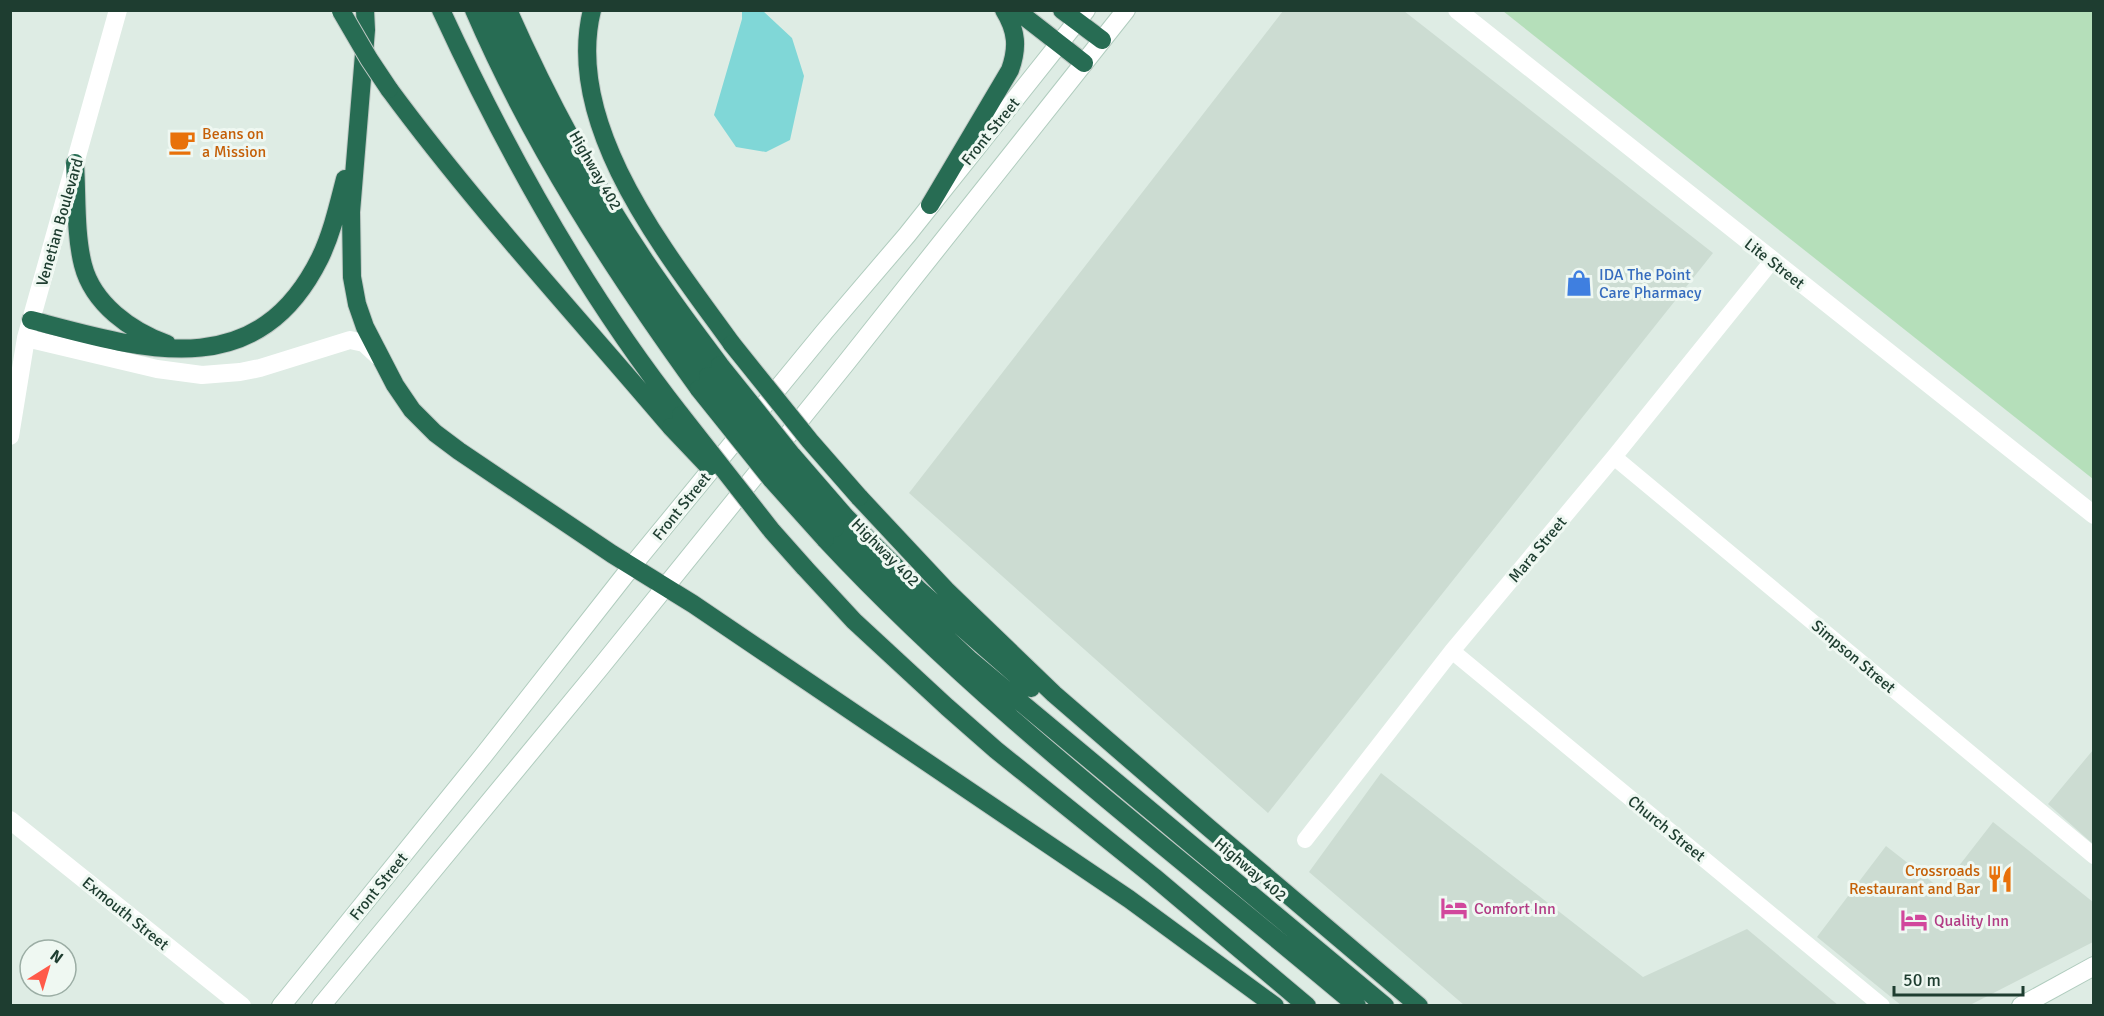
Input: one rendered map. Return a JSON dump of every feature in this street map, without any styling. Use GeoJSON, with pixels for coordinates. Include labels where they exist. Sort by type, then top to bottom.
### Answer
{"type":"FeatureCollection","features":[{"type":"Feature","properties":{"kind":"highway"},"geometry":{"type":"LineString","coordinates":[[365,10],[366,30],[351,212],[351,277],[365,327],[379,357],[412,410],[435,433],[459,451],[1129,899],[1275,1005]]}},
{"type":"Feature","properties":{"kind":"highway"},"geometry":{"type":"LineString","coordinates":[[441,10],[497,127],[566,247],[634,351],[676,421]]}},
{"type":"Feature","properties":{"kind":"highway"},"geometry":{"type":"LineString","coordinates":[[474,10],[522,109],[564,186],[642,311],[709,376]]}},
{"type":"Feature","properties":{"kind":"highway","name":"Highway 402"},"geometry":{"type":"LineString","coordinates":[[492,10],[546,122],[579,181],[649,295],[786,474],[885,580],[970,660],[1385,1005]]}},
{"type":"Feature","properties":{"kind":"highway"},"geometry":{"type":"LineString","coordinates":[[508,10],[565,128],[660,284],[709,376]]}},
{"type":"Feature","properties":{"kind":"highway"},"geometry":{"type":"LineString","coordinates":[[592,10],[587,46],[593,104],[603,134],[632,194],[658,237],[732,344],[803,433],[946,590],[1054,694],[1419,1005]]}},
{"type":"Feature","properties":{"kind":"highway"},"geometry":{"type":"LineString","coordinates":[[930,205],[1001,87],[1012,63],[1016,45],[1015,32],[1004,10]]}},
{"type":"Feature","properties":{"kind":"highway"},"geometry":{"type":"LineString","coordinates":[[1016,10],[1084,63]]}},
{"type":"Feature","properties":{"kind":"highway"},"geometry":{"type":"LineString","coordinates":[[1062,10],[1082,16],[1102,40]]}},
{"type":"Feature","properties":{"kind":"highway"},"geometry":{"type":"LineString","coordinates":[[341,11],[389,89],[482,208],[854,621],[972,729],[1307,1005]]}},
{"type":"Feature","properties":{"kind":"highway"},"geometry":{"type":"LineString","coordinates":[[28,329],[145,347],[186,349],[222,345],[255,331],[285,309],[303,287],[321,256],[330,235],[359,128]]}},
{"type":"Feature","properties":{"kind":"highway"},"geometry":{"type":"LineString","coordinates":[[75,163],[80,250],[87,277],[96,292],[118,317],[166,344],[186,349]]}},
{"type":"Feature","properties":{"kind":"highway"},"geometry":{"type":"LineString","coordinates":[[835,528],[919,590],[1034,691],[1209,828]]}},
{"type":"Feature","properties":{"kind":"highway"},"geometry":{"type":"LineString","coordinates":[[835,528],[900,617],[1069,766],[1357,1005]]}},
{"type":"Feature","properties":{"kind":"main road","name":"Venetian Boulevard"},"geometry":{"type":"LineString","coordinates":[[10,436],[28,329],[118,10]]}},
{"type":"Feature","properties":{"kind":"main road","name":"Front Street"},"geometry":{"type":"LineString","coordinates":[[321,1005],[665,587],[1126,10]]}},
{"type":"Feature","properties":{"kind":"main road","name":"Lite Street"},"geometry":{"type":"LineString","coordinates":[[1457,10],[2094,515]]}},
{"type":"Feature","properties":{"kind":"main road","name":"Front Street"},"geometry":{"type":"LineString","coordinates":[[281,1005],[483,756],[632,566],[930,205],[1082,16]]}},
{"type":"Feature","properties":{"kind":"main road"},"geometry":{"type":"LineString","coordinates":[[28,329],[157,369],[202,375],[260,368],[350,340],[364,343],[379,357]]}},
{"type":"Feature","properties":{"kind":"main road","name":"Exmouth Street"},"geometry":{"type":"LineString","coordinates":[[10,820],[242,1005]]}},
{"type":"Feature","properties":{"kind":"main road"},"geometry":{"type":"LineString","coordinates":[[2021,1005],[2094,966]]}},
{"type":"Feature","properties":{"kind":"street","name":"Mara Street"},"geometry":{"type":"LineString","coordinates":[[1305,840],[1452,651],[1614,457],[1772,261]]}},
{"type":"Feature","properties":{"kind":"street","name":"Simpson Street"},"geometry":{"type":"LineString","coordinates":[[1614,457],[2094,856]]}},
{"type":"Feature","properties":{"kind":"street","name":"Church Street"},"geometry":{"type":"LineString","coordinates":[[1452,651],[1882,1005]]}},
{"type":"Feature","properties":{"kind":"shaded area"},"geometry":{"type":"Polygon","coordinates":[[[1283,11],[1404,11],[1713,253],[1268,813],[909,493],[1283,11]]]}},
{"type":"Feature","properties":{"kind":"shaded area"},"geometry":{"type":"Polygon","coordinates":[[[2093,750],[2093,844],[2048,804],[2093,750]]]}},
{"type":"Feature","properties":{"kind":"shaded area"},"geometry":{"type":"Polygon","coordinates":[[[1381,773],[1643,977],[1747,929],[1838,1005],[1464,1005],[1309,872],[1381,773]]]}},
{"type":"Feature","properties":{"kind":"shaded area"},"geometry":{"type":"Polygon","coordinates":[[[1993,822],[2093,902],[2093,942],[1970,1005],[1902,1006],[1817,937],[1886,846],[1941,889],[1993,822]]]}},
{"type":"Feature","properties":{"kind":"green space"},"geometry":{"type":"Polygon","coordinates":[[[1503,11],[2093,11],[2093,479],[1503,11]]]}},
{"type":"Feature","properties":{"kind":"water"},"geometry":{"type":"Polygon","coordinates":[[[742,11],[763,11],[792,38],[804,76],[790,140],[766,152],[736,147],[714,115],[742,19],[742,11]]]}},
{"type":"Feature","properties":{"kind":"place","name":"Beans on a Mission"},"geometry":{"type":"Point","coordinates":[182,142]}},
{"type":"Feature","properties":{"kind":"place","name":"IDA The Point Care Pharmacy"},"geometry":{"type":"Point","coordinates":[1579,283]}},
{"type":"Feature","properties":{"kind":"place","name":"Crossroads Restaurant and Bar"},"geometry":{"type":"Point","coordinates":[2000,879]}},
{"type":"Feature","properties":{"kind":"place","name":"Comfort Inn"},"geometry":{"type":"Point","coordinates":[1454,908]}},
{"type":"Feature","properties":{"kind":"place","name":"Quality Inn"},"geometry":{"type":"Point","coordinates":[1914,920]}}]}
